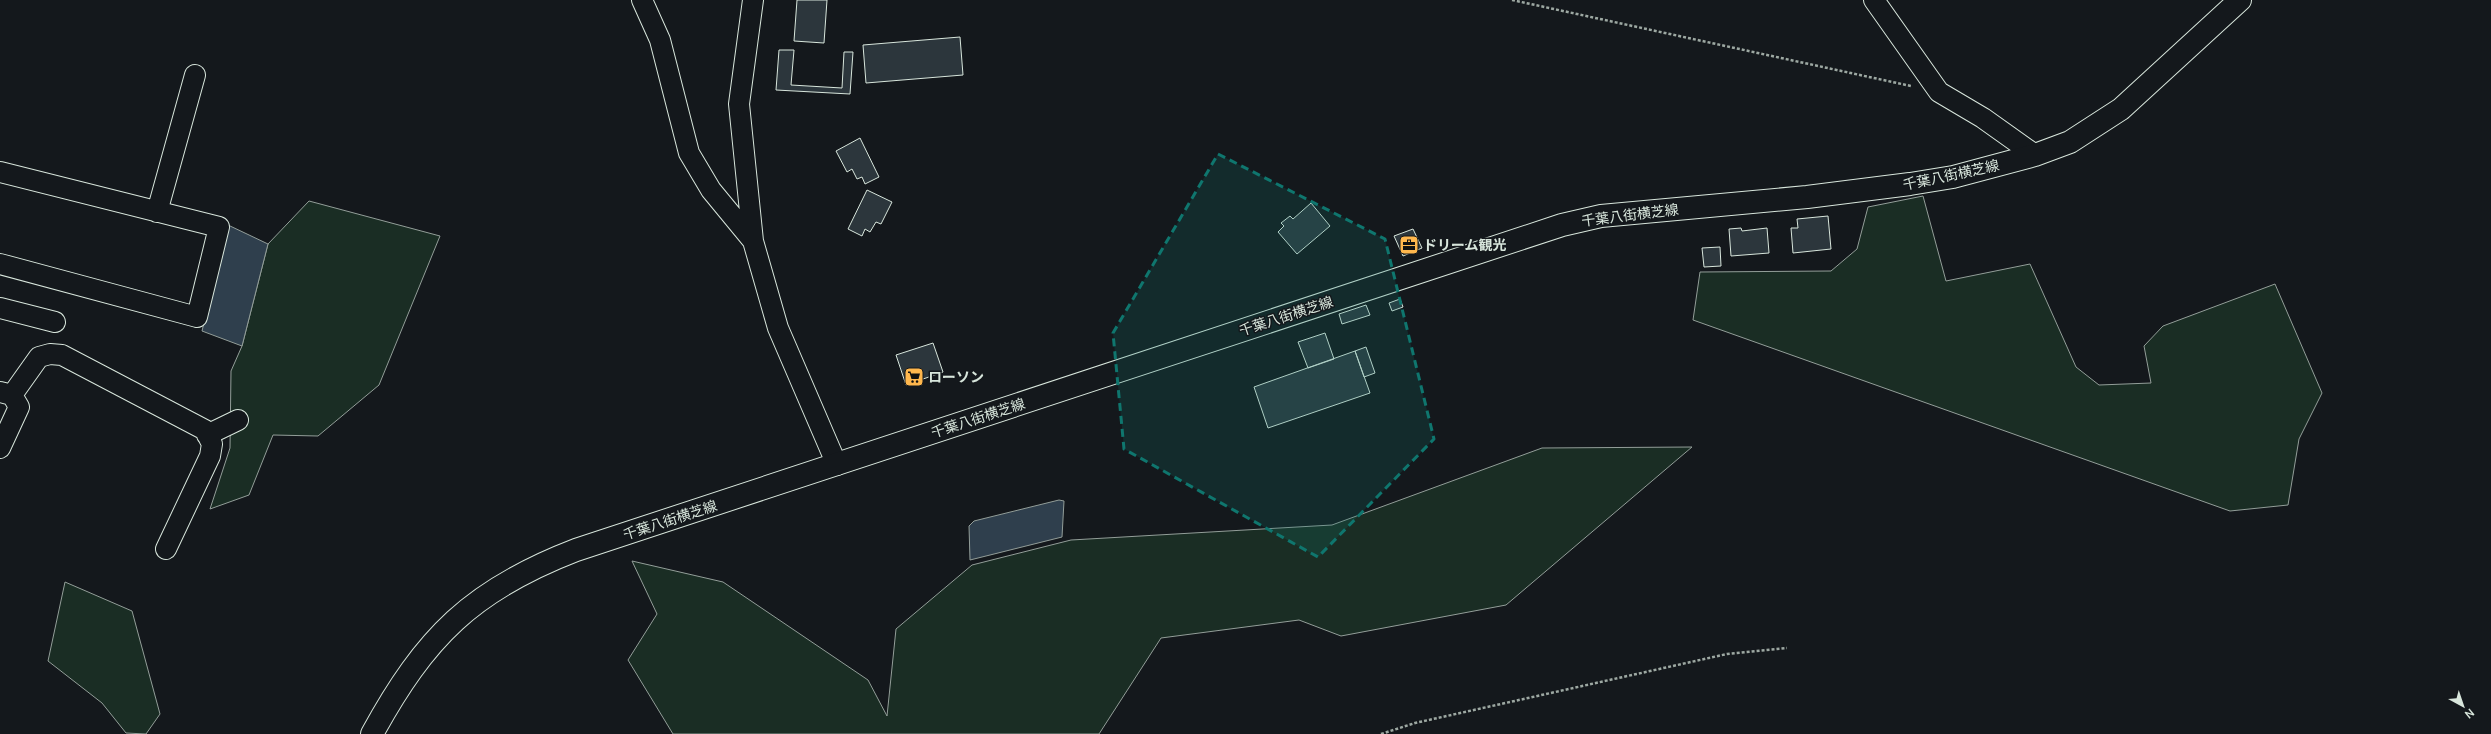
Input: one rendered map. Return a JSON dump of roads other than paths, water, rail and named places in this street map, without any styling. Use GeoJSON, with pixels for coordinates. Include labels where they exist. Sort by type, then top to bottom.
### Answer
{"type":"FeatureCollection","features":[{"type":"Feature","properties":{"kind":"main road","name":"千葉八街横芝線"},"geometry":{"type":"LineString","coordinates":[[372,734],[394,694],[440,633],[471,606],[512,578],[538,565],[576,550],[1562,225],[1601,216],[1799,198],[1910,184],[1953,177],[2035,155],[2070,142],[2121,109],[2240,0]]}},
{"type":"Feature","properties":{"kind":"street"},"geometry":{"type":"LineString","coordinates":[[642,0],[660,40],[689,153],[710,190],[753,241]]}},
{"type":"Feature","properties":{"kind":"street"},"geometry":{"type":"LineString","coordinates":[[753,0],[739,104],[753,241],[778,328],[837,465]]}},
{"type":"Feature","properties":{"kind":"street"},"geometry":{"type":"LineString","coordinates":[[1874,0],[1939,92],[1983,118],[2035,155]]}},
{"type":"Feature","properties":{"kind":"street"},"geometry":{"type":"LineString","coordinates":[[157,212],[195,74]]}},
{"type":"Feature","properties":{"kind":"street"},"geometry":{"type":"LineString","coordinates":[[0,172],[219,228],[197,317],[0,264]]}},
{"type":"Feature","properties":{"kind":"street"},"geometry":{"type":"LineString","coordinates":[[0,308],[55,322]]}},
{"type":"Feature","properties":{"kind":"street"},"geometry":{"type":"LineString","coordinates":[[0,448],[19,407],[6,393],[39,357],[50,354],[62,355],[205,430],[212,444],[210,456],[166,549]]}},
{"type":"Feature","properties":{"kind":"street"},"geometry":{"type":"LineString","coordinates":[[207,435],[238,420]]}},
{"type":"Feature","properties":{"kind":"water"},"geometry":{"type":"Polygon","coordinates":[[[228,225],[268,244],[242,346],[202,331],[228,225]]]}},
{"type":"Feature","properties":{"kind":"water"},"geometry":{"type":"Polygon","coordinates":[[[1059,500],[1064,501],[1062,537],[970,560],[969,526],[974,521],[1059,500]]]}},
{"type":"Feature","properties":{"kind":"place","name":"ドリーム観光"},"geometry":{"type":"Point","coordinates":[1409,245]}},
{"type":"Feature","properties":{"kind":"place","name":"ローソン"},"geometry":{"type":"Point","coordinates":[914,377]}}]}
